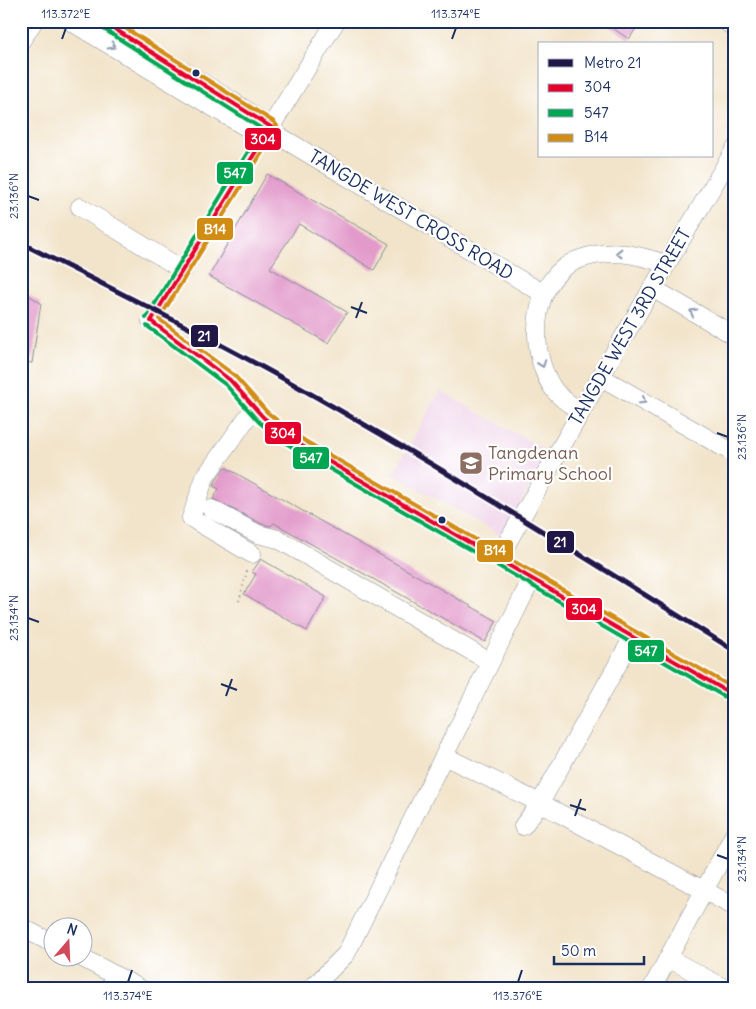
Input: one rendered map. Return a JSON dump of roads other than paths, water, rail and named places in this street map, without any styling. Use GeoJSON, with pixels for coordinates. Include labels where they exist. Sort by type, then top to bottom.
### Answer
{"type":"FeatureCollection","features":[{"type":"Feature","properties":{"kind":"street"},"geometry":{"type":"LineString","coordinates":[[21,41],[34,21]]}},
{"type":"Feature","properties":{"kind":"street"},"geometry":{"type":"LineString","coordinates":[[70,21],[271,134]]}},
{"type":"Feature","properties":{"kind":"street"},"geometry":{"type":"LineString","coordinates":[[102,21],[271,134]]}},
{"type":"Feature","properties":{"kind":"street"},"geometry":{"type":"LineString","coordinates":[[336,21],[271,134],[152,321],[230,380],[254,408],[285,436],[735,696]]}},
{"type":"Feature","properties":{"kind":"street"},"geometry":{"type":"LineString","coordinates":[[725,21],[735,28]]}},
{"type":"Feature","properties":{"kind":"street","name":"TANGDE WEST CROSS ROAD"},"geometry":{"type":"LineString","coordinates":[[271,134],[544,294]]}},
{"type":"Feature","properties":{"kind":"street","name":"TANGDE WEST 3RD STREET"},"geometry":{"type":"LineString","coordinates":[[498,559],[652,288],[735,149]]}},
{"type":"Feature","properties":{"kind":"street"},"geometry":{"type":"LineString","coordinates":[[80,207],[183,270]]}},
{"type":"Feature","properties":{"kind":"street"},"geometry":{"type":"LineString","coordinates":[[581,411],[567,403],[553,388],[539,354],[537,336],[540,309],[550,282],[566,267],[579,259],[592,256],[624,252],[666,264]]}},
{"type":"Feature","properties":{"kind":"street"},"geometry":{"type":"LineString","coordinates":[[652,288],[735,336]]}},
{"type":"Feature","properties":{"kind":"street"},"geometry":{"type":"LineString","coordinates":[[601,377],[735,454]]}},
{"type":"Feature","properties":{"kind":"street"},"geometry":{"type":"LineString","coordinates":[[252,554],[191,518],[205,477],[254,408]]}},
{"type":"Feature","properties":{"kind":"street"},"geometry":{"type":"LineString","coordinates":[[211,509],[258,534],[278,539],[490,662]]}},
{"type":"Feature","properties":{"kind":"street"},"geometry":{"type":"LineString","coordinates":[[312,988],[346,954],[532,578]]}},
{"type":"Feature","properties":{"kind":"street"},"geometry":{"type":"LineString","coordinates":[[523,826],[540,803],[633,637]]}},
{"type":"Feature","properties":{"kind":"street"},"geometry":{"type":"LineString","coordinates":[[444,756],[540,803],[735,908]]}},
{"type":"Feature","properties":{"kind":"street"},"geometry":{"type":"LineString","coordinates":[[652,988],[735,833]]}},
{"type":"Feature","properties":{"kind":"street"},"geometry":{"type":"LineString","coordinates":[[21,927],[42,938]]}},
{"type":"Feature","properties":{"kind":"street"},"geometry":{"type":"LineString","coordinates":[[668,958],[715,986]]}},
{"type":"Feature","properties":{"kind":"street"},"geometry":{"type":"LineString","coordinates":[[92,963],[139,988]]}},
{"type":"Feature","properties":{"kind":"metro line","name":"21"},"geometry":{"type":"LineString","coordinates":[[21,243],[208,338],[371,428],[580,554],[735,651]]}},
{"type":"Feature","properties":{"kind":"place","name":"Tangdenan Primary School"},"geometry":{"type":"Point","coordinates":[471,463]}}]}
